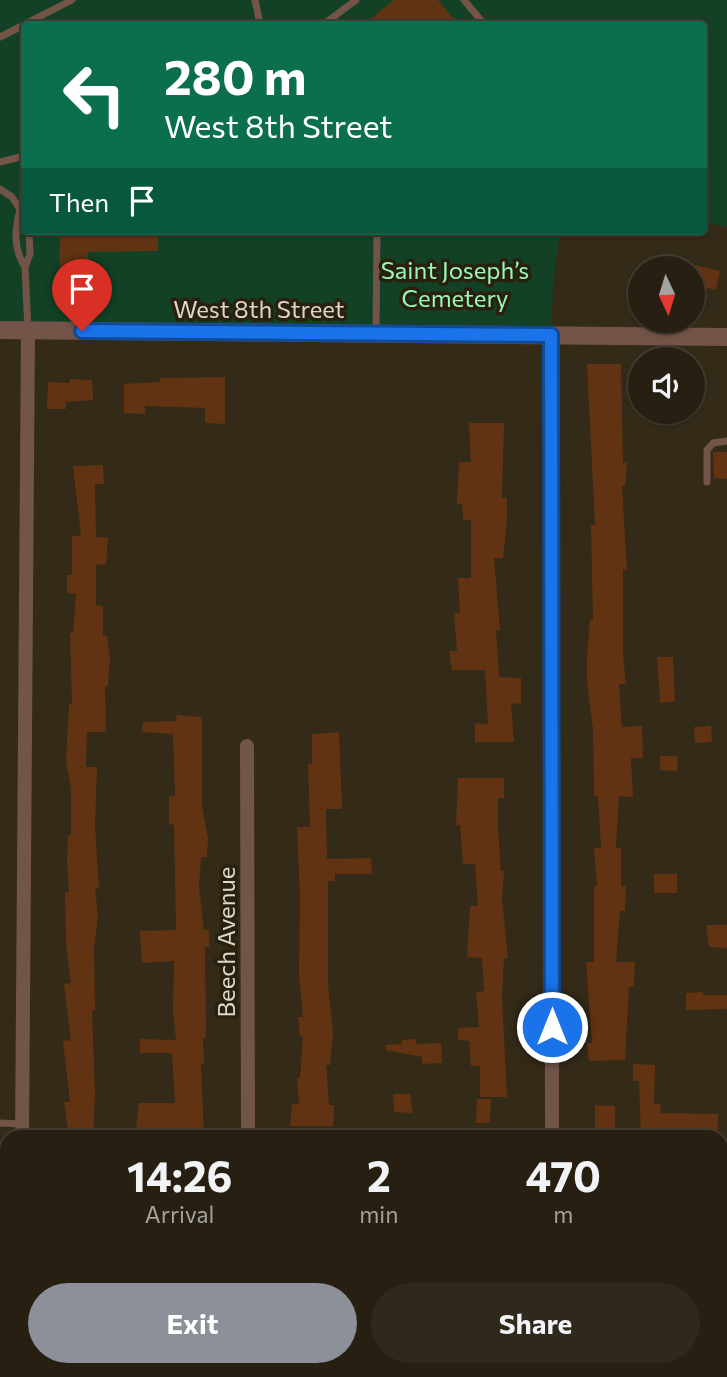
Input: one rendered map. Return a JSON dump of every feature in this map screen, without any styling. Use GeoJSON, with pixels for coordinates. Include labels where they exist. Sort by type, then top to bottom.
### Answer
{"type":"FeatureCollection","features":[{"type":"Feature","properties":{"kind":"street","name":"West 8th Street"},"geometry":{"type":"LineString","coordinates":[[0,330],[727,337]]}},
{"type":"Feature","properties":{"kind":"street"},"geometry":{"type":"LineString","coordinates":[[22,1130],[28,331]]}},
{"type":"Feature","properties":{"kind":"street"},"geometry":{"type":"LineString","coordinates":[[551,335],[552,1130]]}},
{"type":"Feature","properties":{"kind":"street","name":"Beech Avenue"},"geometry":{"type":"LineString","coordinates":[[247,746],[248,1130]]}},
{"type":"Feature","properties":{"kind":"lane"},"geometry":{"type":"LineString","coordinates":[[31,21],[72,0]]}},
{"type":"Feature","properties":{"kind":"lane"},"geometry":{"type":"LineString","coordinates":[[255,0],[259,21]]}},
{"type":"Feature","properties":{"kind":"lane"},"geometry":{"type":"LineString","coordinates":[[328,21],[356,0]]}},
{"type":"Feature","properties":{"kind":"lane"},"geometry":{"type":"LineString","coordinates":[[464,0],[482,21]]}},
{"type":"Feature","properties":{"kind":"lane"},"geometry":{"type":"LineString","coordinates":[[0,37],[21,26]]}},
{"type":"Feature","properties":{"kind":"lane"},"geometry":{"type":"LineString","coordinates":[[0,162],[21,157]]}},
{"type":"Feature","properties":{"kind":"lane"},"geometry":{"type":"LineString","coordinates":[[0,189],[12,197],[21,211]]}},
{"type":"Feature","properties":{"kind":"lane"},"geometry":{"type":"LineString","coordinates":[[21,215],[15,228],[17,255],[25,267]]}},
{"type":"Feature","properties":{"kind":"lane"},"geometry":{"type":"LineString","coordinates":[[28,331],[25,267],[30,254],[29,235]]}},
{"type":"Feature","properties":{"kind":"lane"},"geometry":{"type":"LineString","coordinates":[[376,235],[376,334]]}},
{"type":"Feature","properties":{"kind":"lane"},"geometry":{"type":"LineString","coordinates":[[706,482],[707,450],[713,443],[727,441]]}},
{"type":"Feature","properties":{"kind":"lane"},"geometry":{"type":"LineString","coordinates":[[0,1123],[22,1130]]}},
{"type":"Feature","properties":{"kind":"green space","name":"Saint Joseph’s Cemetery"},"geometry":{"type":"Polygon","coordinates":[[[0,0],[727,0],[727,226],[707,223],[707,21],[21,21],[21,235],[559,235],[553,286],[551,335],[0,330],[0,0]]]}},
{"type":"Feature","properties":{"kind":"building"},"geometry":{"type":"Polygon","coordinates":[[[394,0],[438,0],[456,21],[368,21],[394,0]]]}},
{"type":"Feature","properties":{"kind":"building"},"geometry":{"type":"Polygon","coordinates":[[[60,235],[158,235],[158,251],[88,252],[88,279],[59,280],[60,235]]]}},
{"type":"Feature","properties":{"kind":"building"},"geometry":{"type":"Polygon","coordinates":[[[705,267],[720,271],[716,290],[705,288],[705,267]]]}},
{"type":"Feature","properties":{"kind":"building"},"geometry":{"type":"Polygon","coordinates":[[[587,364],[621,364],[623,463],[627,463],[625,486],[622,486],[627,570],[623,570],[623,656],[626,684],[619,684],[622,727],[642,726],[643,758],[631,758],[633,797],[619,796],[616,848],[621,848],[621,886],[626,886],[625,911],[620,911],[616,962],[635,962],[634,987],[629,987],[625,1060],[589,1061],[587,1043],[592,1043],[586,962],[594,962],[594,886],[597,886],[594,848],[601,848],[598,796],[594,796],[593,729],[587,682],[590,619],[593,620],[591,525],[595,525],[587,364]]]}},
{"type":"Feature","properties":{"kind":"building"},"geometry":{"type":"Polygon","coordinates":[[[225,377],[225,424],[205,423],[205,408],[145,406],[145,414],[124,413],[124,384],[160,382],[160,378],[225,377]]]}},
{"type":"Feature","properties":{"kind":"building"},"geometry":{"type":"Polygon","coordinates":[[[70,379],[92,380],[93,400],[66,402],[66,409],[47,409],[48,382],[70,383],[70,379]]]}},
{"type":"Feature","properties":{"kind":"building"},"geometry":{"type":"Polygon","coordinates":[[[469,423],[504,423],[502,498],[507,498],[507,520],[503,558],[494,558],[500,630],[496,630],[499,677],[521,678],[521,703],[511,704],[514,742],[475,742],[475,723],[488,724],[485,670],[452,670],[449,651],[457,651],[454,613],[460,613],[458,578],[471,578],[471,520],[463,520],[462,504],[457,504],[459,462],[471,462],[469,423]]]}},
{"type":"Feature","properties":{"kind":"building"},"geometry":{"type":"Polygon","coordinates":[[[713,452],[727,452],[727,479],[714,478],[713,452]]]}},
{"type":"Feature","properties":{"kind":"building"},"geometry":{"type":"Polygon","coordinates":[[[103,465],[104,484],[95,484],[96,537],[108,538],[106,565],[96,564],[96,605],[103,606],[103,636],[107,636],[110,658],[108,686],[105,686],[106,732],[87,732],[86,767],[97,767],[95,825],[99,889],[95,888],[98,916],[94,947],[95,1011],[92,1010],[93,1130],[68,1130],[64,1102],[70,1102],[63,1040],[71,1041],[64,984],[71,983],[66,944],[65,892],[69,892],[67,863],[68,835],[71,835],[71,789],[66,761],[69,704],[72,704],[70,633],[73,633],[76,594],[67,593],[67,575],[72,575],[72,536],[81,536],[73,466],[103,465]]]}},
{"type":"Feature","properties":{"kind":"building"},"geometry":{"type":"Polygon","coordinates":[[[657,657],[673,657],[675,701],[660,703],[657,657]]]}},
{"type":"Feature","properties":{"kind":"building"},"geometry":{"type":"Polygon","coordinates":[[[176,715],[202,717],[202,805],[208,839],[207,857],[201,857],[199,887],[204,930],[209,930],[209,947],[205,947],[206,1038],[203,1038],[204,1064],[201,1064],[204,1130],[136,1130],[139,1103],[175,1103],[172,1053],[140,1053],[140,1039],[176,1040],[173,1012],[174,961],[142,963],[140,931],[176,930],[174,825],[169,824],[169,796],[175,796],[173,734],[142,732],[143,722],[177,721],[176,715]]]}},
{"type":"Feature","properties":{"kind":"building"},"geometry":{"type":"Polygon","coordinates":[[[711,726],[712,742],[695,743],[694,727],[711,726]]]}},
{"type":"Feature","properties":{"kind":"building"},"geometry":{"type":"Polygon","coordinates":[[[339,732],[342,809],[326,809],[327,859],[371,858],[372,874],[335,874],[335,881],[328,881],[328,984],[333,1034],[330,1065],[326,1065],[329,1105],[334,1105],[333,1126],[290,1126],[292,1104],[299,1104],[297,1078],[300,1078],[303,1036],[300,1035],[298,1017],[303,1017],[299,974],[297,827],[310,827],[308,764],[312,763],[312,734],[339,732]]]}},
{"type":"Feature","properties":{"kind":"building"},"geometry":{"type":"Polygon","coordinates":[[[660,756],[678,756],[677,771],[660,770],[660,756]]]}},
{"type":"Feature","properties":{"kind":"building"},"geometry":{"type":"Polygon","coordinates":[[[458,778],[504,778],[504,798],[498,798],[498,828],[501,871],[504,871],[502,900],[508,958],[504,958],[502,996],[507,1097],[480,1097],[480,1066],[471,1066],[469,1041],[458,1040],[458,1028],[479,1027],[476,992],[484,991],[482,958],[467,957],[470,906],[478,906],[475,864],[463,864],[460,825],[456,825],[458,778]]]}},
{"type":"Feature","properties":{"kind":"building"},"geometry":{"type":"Polygon","coordinates":[[[654,874],[677,874],[677,893],[654,893],[654,874]]]}},
{"type":"Feature","properties":{"kind":"building"},"geometry":{"type":"Polygon","coordinates":[[[706,925],[727,925],[727,948],[709,947],[706,925]]]}},
{"type":"Feature","properties":{"kind":"building"},"geometry":{"type":"Polygon","coordinates":[[[703,992],[703,995],[727,995],[727,1009],[686,1010],[686,993],[703,992]]]}},
{"type":"Feature","properties":{"kind":"building"},"geometry":{"type":"Polygon","coordinates":[[[415,1039],[416,1044],[441,1043],[442,1063],[422,1064],[422,1057],[386,1050],[386,1045],[402,1044],[402,1040],[415,1039]]]}},
{"type":"Feature","properties":{"kind":"building"},"geometry":{"type":"Polygon","coordinates":[[[633,1064],[655,1065],[654,1104],[660,1104],[661,1113],[718,1114],[717,1130],[641,1130],[639,1081],[633,1081],[633,1064]]]}},
{"type":"Feature","properties":{"kind":"building"},"geometry":{"type":"Polygon","coordinates":[[[393,1094],[410,1094],[413,1113],[394,1112],[393,1094]]]}},
{"type":"Feature","properties":{"kind":"building"},"geometry":{"type":"Polygon","coordinates":[[[477,1099],[491,1099],[490,1123],[476,1123],[477,1099]]]}},
{"type":"Feature","properties":{"kind":"building"},"geometry":{"type":"Polygon","coordinates":[[[595,1105],[615,1106],[615,1130],[595,1130],[595,1105]]]}},
{"type":"Feature","properties":{"kind":"route"},"geometry":{"type":"LineString","coordinates":[[82,331],[551,335],[552,1027]]}}]}
